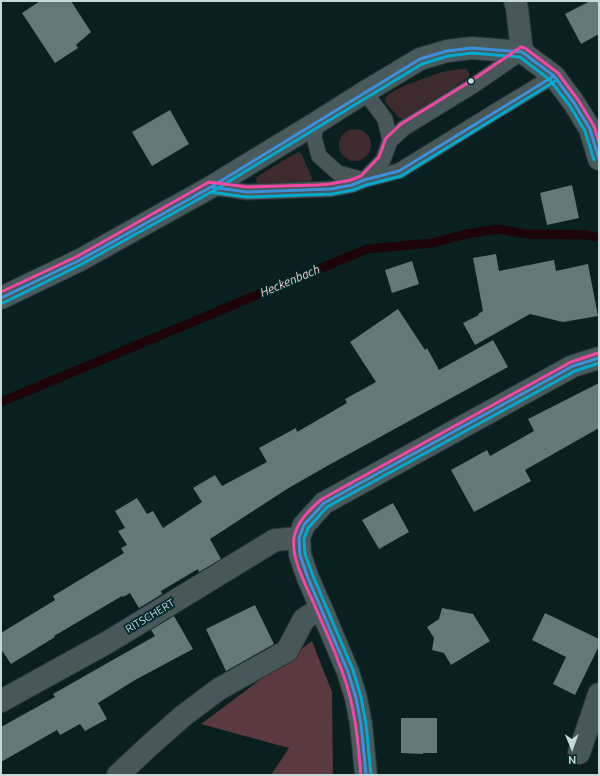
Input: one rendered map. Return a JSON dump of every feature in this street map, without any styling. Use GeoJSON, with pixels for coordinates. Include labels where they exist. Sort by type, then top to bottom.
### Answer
{"type":"FeatureCollection","features":[{"type":"Feature","properties":{"kind":"main road"},"geometry":{"type":"LineString","coordinates":[[1,298],[80,260],[211,187],[365,92],[420,60],[447,51],[472,48],[522,52],[554,76],[574,103],[590,129],[599,159]]}},
{"type":"Feature","properties":{"kind":"main road"},"geometry":{"type":"LineString","coordinates":[[366,775],[361,724],[356,698],[348,672],[308,578],[300,555],[299,538],[304,525],[324,503],[574,366],[599,358]]}},
{"type":"Feature","properties":{"kind":"street"},"geometry":{"type":"LineString","coordinates":[[516,1],[522,52]]}},
{"type":"Feature","properties":{"kind":"street","name":"RITSCHERT"},"geometry":{"type":"LineString","coordinates":[[1,701],[108,642],[275,540],[299,538]]}},
{"type":"Feature","properties":{"kind":"street"},"geometry":{"type":"LineString","coordinates":[[118,775],[183,716],[219,689],[287,651],[304,619],[321,608]]}},
{"type":"Feature","properties":{"kind":"street"},"geometry":{"type":"LineString","coordinates":[[579,753],[599,694]]}},
{"type":"Feature","properties":{"kind":"lane"},"geometry":{"type":"LineString","coordinates":[[364,180],[383,160],[390,141],[404,128],[474,85],[522,52]]}},
{"type":"Feature","properties":{"kind":"lane"},"geometry":{"type":"LineString","coordinates":[[211,187],[247,192],[324,190],[352,185],[364,180],[399,171],[554,76]]}},
{"type":"Feature","properties":{"kind":"lane"},"geometry":{"type":"LineString","coordinates":[[365,92],[385,119],[390,141]]}},
{"type":"Feature","properties":{"kind":"lane"},"geometry":{"type":"LineString","coordinates":[[316,123],[314,137],[319,156],[338,173],[364,180]]}},
{"type":"Feature","properties":{"kind":"shaded area"},"geometry":{"type":"Polygon","coordinates":[[[466,69],[469,72],[469,77],[409,117],[403,119],[399,118],[385,102],[386,97],[390,93],[406,85],[442,72],[466,69]]]}},
{"type":"Feature","properties":{"kind":"shaded area"},"geometry":{"type":"Polygon","coordinates":[[[352,129],[358,129],[367,133],[371,145],[367,157],[358,161],[352,161],[343,157],[339,148],[339,142],[343,133],[352,129]]]}},
{"type":"Feature","properties":{"kind":"shaded area"},"geometry":{"type":"Polygon","coordinates":[[[299,152],[301,153],[312,178],[310,182],[259,185],[257,183],[256,179],[258,176],[299,152]]]}},
{"type":"Feature","properties":{"kind":"shaded area"},"geometry":{"type":"Polygon","coordinates":[[[312,641],[332,692],[333,775],[271,775],[289,748],[201,724],[312,641]]]}},
{"type":"Feature","properties":{"kind":"building"},"geometry":{"type":"Polygon","coordinates":[[[40,1],[71,1],[91,32],[76,45],[78,48],[55,63],[22,13],[40,1]]]}},
{"type":"Feature","properties":{"kind":"building"},"geometry":{"type":"Polygon","coordinates":[[[590,1],[599,1],[599,34],[581,44],[565,14],[590,1]]]}},
{"type":"Feature","properties":{"kind":"building"},"geometry":{"type":"Polygon","coordinates":[[[170,110],[189,144],[152,166],[132,132],[170,110]]]}},
{"type":"Feature","properties":{"kind":"building"},"geometry":{"type":"Polygon","coordinates":[[[572,185],[579,218],[547,225],[540,193],[572,185]]]}},
{"type":"Feature","properties":{"kind":"building"},"geometry":{"type":"Polygon","coordinates":[[[496,254],[499,271],[554,260],[556,271],[588,264],[598,316],[563,322],[530,314],[475,345],[463,323],[479,315],[478,314],[483,311],[473,258],[496,254]]]}},
{"type":"Feature","properties":{"kind":"building"},"geometry":{"type":"Polygon","coordinates":[[[412,261],[419,284],[392,293],[385,270],[412,261]]]}},
{"type":"Feature","properties":{"kind":"building"},"geometry":{"type":"Polygon","coordinates":[[[398,309],[425,350],[427,348],[439,370],[493,340],[508,367],[287,489],[210,539],[221,559],[199,572],[198,569],[161,591],[162,594],[139,608],[130,593],[123,597],[122,596],[54,636],[55,637],[11,664],[1,649],[1,633],[55,600],[53,596],[124,553],[121,548],[127,545],[118,531],[125,528],[115,511],[137,498],[147,514],[153,511],[163,528],[202,502],[193,488],[215,475],[222,486],[267,462],[259,448],[296,428],[297,432],[347,403],[345,399],[376,382],[350,342],[398,309]]]}},
{"type":"Feature","properties":{"kind":"building"},"geometry":{"type":"Polygon","coordinates":[[[599,383],[599,428],[525,470],[531,481],[474,512],[451,470],[487,450],[490,456],[534,431],[528,419],[599,383]]]}},
{"type":"Feature","properties":{"kind":"building"},"geometry":{"type":"Polygon","coordinates":[[[393,503],[409,532],[379,549],[362,520],[393,503]]]}},
{"type":"Feature","properties":{"kind":"building"},"geometry":{"type":"Polygon","coordinates":[[[255,605],[274,644],[226,671],[206,629],[255,605]]]}},
{"type":"Feature","properties":{"kind":"building"},"geometry":{"type":"Polygon","coordinates":[[[442,608],[473,614],[490,641],[451,665],[444,653],[432,650],[434,638],[427,627],[439,619],[442,608]]]}},
{"type":"Feature","properties":{"kind":"building"},"geometry":{"type":"Polygon","coordinates":[[[545,613],[599,639],[599,646],[575,695],[553,684],[566,657],[532,640],[545,613]]]}},
{"type":"Feature","properties":{"kind":"building"},"geometry":{"type":"Polygon","coordinates":[[[174,616],[193,649],[135,680],[98,703],[107,719],[85,731],[80,724],[60,735],[57,730],[1,762],[1,727],[55,697],[53,694],[155,636],[151,630],[174,616]]]}},
{"type":"Feature","properties":{"kind":"building"},"geometry":{"type":"Polygon","coordinates":[[[401,718],[437,718],[437,753],[401,753],[401,718]]]}},
{"type":"Feature","properties":{"kind":"waterway","name":"Heckenbach"},"geometry":{"type":"LineString","coordinates":[[1,402],[367,249],[432,243],[466,234],[498,229],[525,234],[587,235],[595,237]]}},
{"type":"Feature","properties":{"kind":"transit line"},"geometry":{"type":"LineString","coordinates":[[1,292],[78,256],[209,182],[247,187],[318,185],[351,180],[361,176],[379,157],[386,138],[401,124],[471,81],[521,47],[525,48],[558,73],[578,100],[594,126],[599,142]]}},
{"type":"Feature","properties":{"kind":"transit line"},"geometry":{"type":"LineString","coordinates":[[1,298],[80,260],[211,187],[420,59],[447,51],[472,48],[522,52],[554,76],[574,103],[590,129],[599,159]]}},
{"type":"Feature","properties":{"kind":"transit line"},"geometry":{"type":"LineString","coordinates":[[3,303],[82,264],[213,191],[422,64],[448,56],[472,53],[520,57],[550,80],[570,106],[585,131],[594,160]]}},
{"type":"Feature","properties":{"kind":"transit line"},"geometry":{"type":"LineString","coordinates":[[211,187],[247,192],[331,189],[352,185],[364,180],[399,171],[554,76]]}},
{"type":"Feature","properties":{"kind":"transit line"},"geometry":{"type":"LineString","coordinates":[[210,192],[247,197],[332,194],[353,190],[401,176],[557,80]]}},
{"type":"Feature","properties":{"kind":"transit line"},"geometry":{"type":"LineString","coordinates":[[361,775],[359,749],[347,686],[333,647],[297,563],[294,538],[295,532],[301,521],[322,499],[571,362],[598,353]]}},
{"type":"Feature","properties":{"kind":"transit line"},"geometry":{"type":"LineString","coordinates":[[366,775],[361,724],[356,698],[348,672],[308,578],[300,555],[299,538],[304,525],[324,503],[573,366],[599,358]]}},
{"type":"Feature","properties":{"kind":"transit line"},"geometry":{"type":"LineString","coordinates":[[371,775],[366,724],[361,697],[353,670],[305,554],[304,539],[308,528],[327,507],[575,371],[599,363]]}}]}
